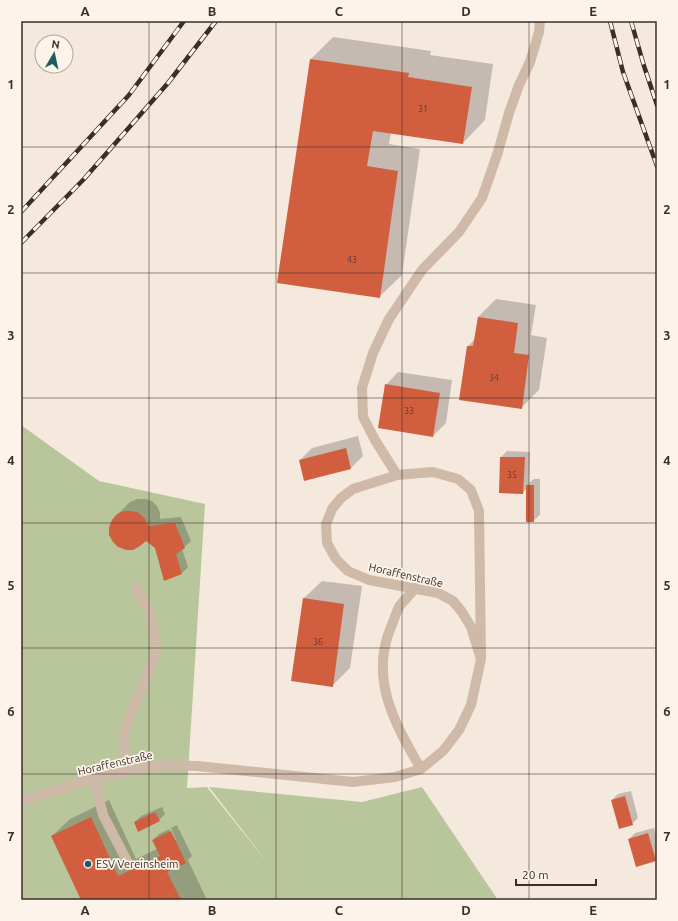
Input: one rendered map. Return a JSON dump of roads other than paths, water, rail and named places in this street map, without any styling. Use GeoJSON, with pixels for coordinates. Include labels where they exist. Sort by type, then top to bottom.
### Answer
{"type":"FeatureCollection","features":[{"type":"Feature","properties":{"kind":"street"},"geometry":{"type":"LineString","coordinates":[[397,475],[375,440],[363,417],[362,388],[373,353],[389,319],[422,270],[459,232],[482,198],[498,152],[508,113],[530,62],[539,32],[540,21]]}},
{"type":"Feature","properties":{"kind":"street","name":"Horaffenstraße"},"geometry":{"type":"LineString","coordinates":[[21,801],[94,778],[129,770],[162,765],[197,766],[353,782],[395,777],[421,769],[443,751],[459,730],[471,705],[481,659],[479,511],[471,490],[458,479],[433,472],[397,475],[353,489],[340,498],[332,509],[326,524],[327,543],[336,559],[348,571],[369,580],[438,592],[453,601],[471,627],[481,659]]}},
{"type":"Feature","properties":{"kind":"street"},"geometry":{"type":"LineString","coordinates":[[129,770],[124,751],[124,734],[129,718],[155,656],[156,641],[149,610],[136,587]]}},
{"type":"Feature","properties":{"kind":"street"},"geometry":{"type":"LineString","coordinates":[[415,588],[399,608],[386,638],[382,666],[388,703],[403,738],[421,769]]}},
{"type":"Feature","properties":{"kind":"street"},"geometry":{"type":"LineString","coordinates":[[94,778],[103,815],[127,861]]}},
{"type":"Feature","properties":{"kind":"railway"},"geometry":{"type":"LineString","coordinates":[[21,212],[129,95],[184,21]]}},
{"type":"Feature","properties":{"kind":"railway"},"geometry":{"type":"LineString","coordinates":[[21,243],[84,179],[168,83],[216,21]]}},
{"type":"Feature","properties":{"kind":"railway"},"geometry":{"type":"LineString","coordinates":[[610,21],[623,72],[657,166]]}},
{"type":"Feature","properties":{"kind":"railway"},"geometry":{"type":"LineString","coordinates":[[631,21],[657,105]]}},
{"type":"Feature","properties":{"kind":"place","name":"ESV Vereinsheim"},"geometry":{"type":"Point","coordinates":[88,864]}}]}
